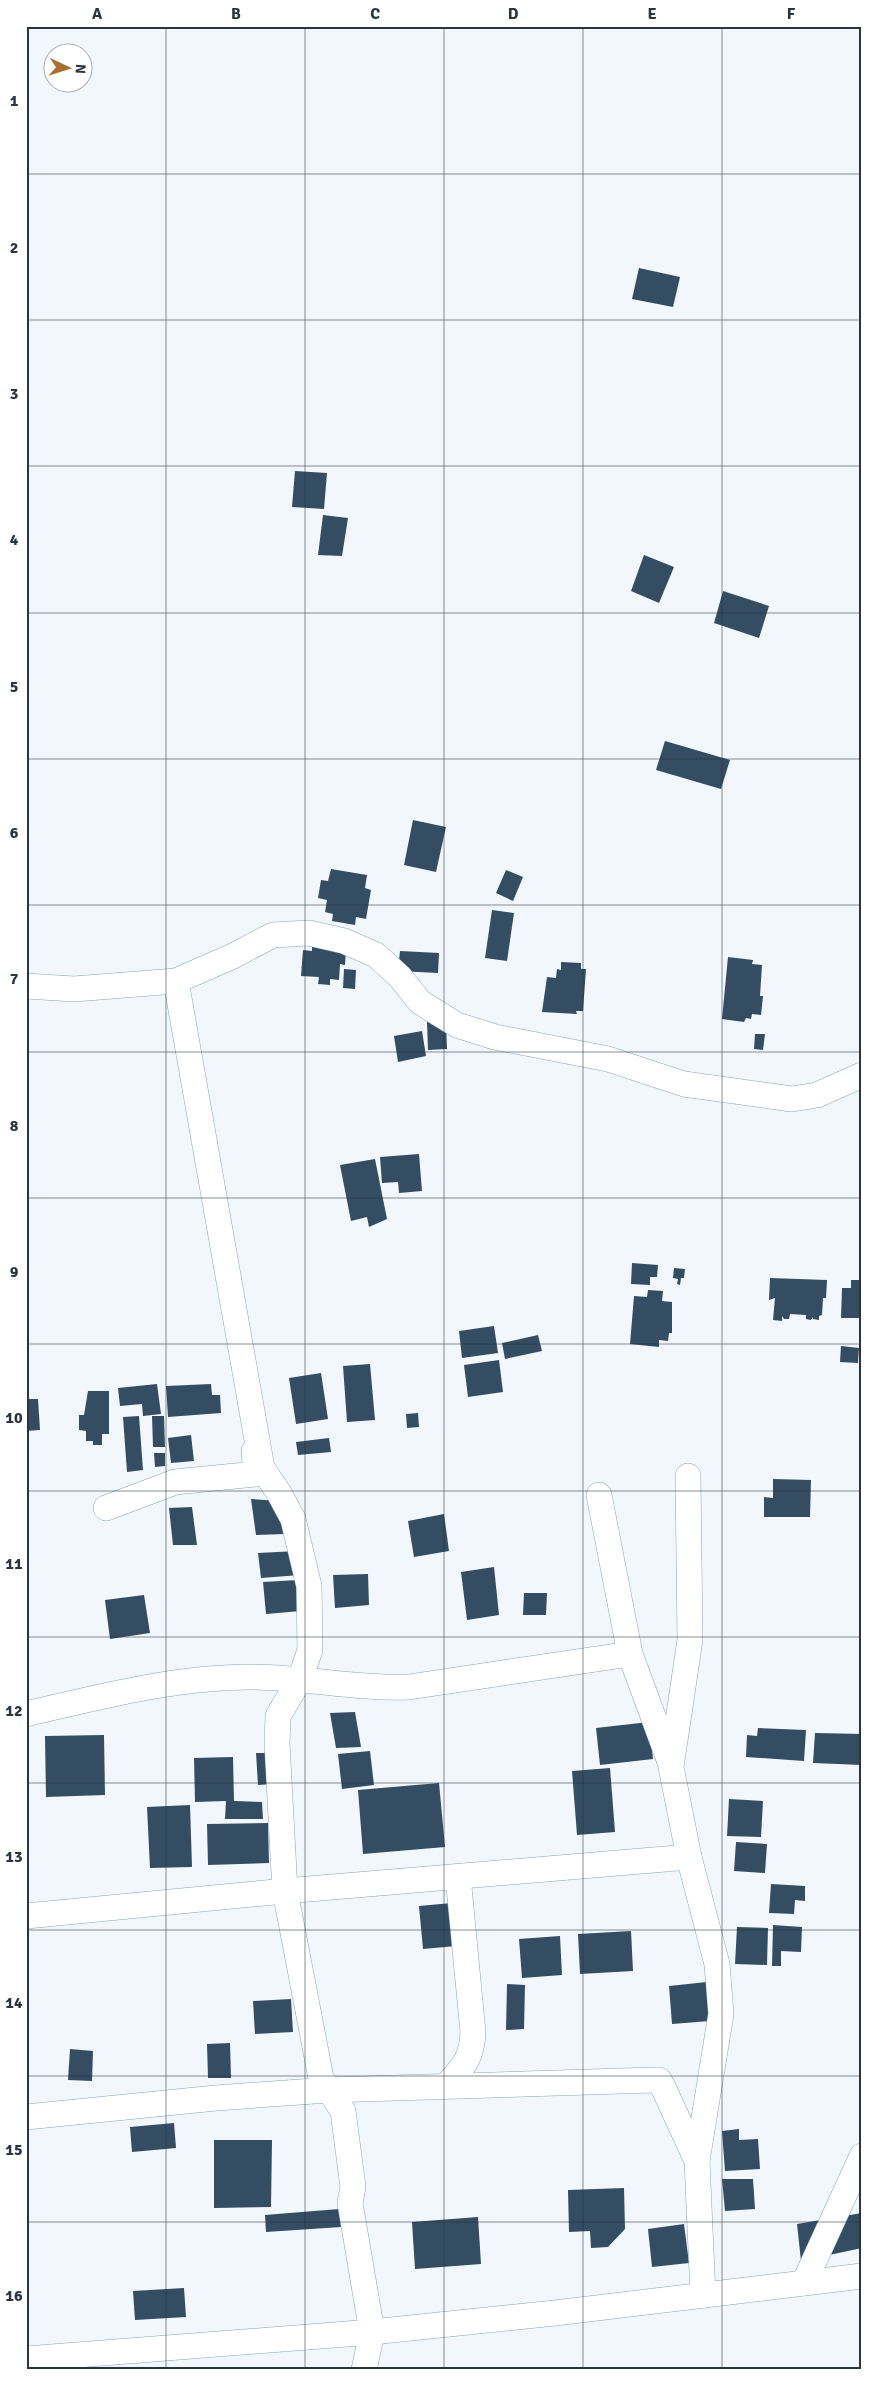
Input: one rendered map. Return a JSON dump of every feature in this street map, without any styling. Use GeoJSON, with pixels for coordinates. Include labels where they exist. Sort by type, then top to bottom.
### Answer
{"type":"FeatureCollection","features":[{"type":"Feature","properties":{"kind":"street"},"geometry":{"type":"LineString","coordinates":[[26,986],[74,989],[176,981],[233,956],[273,935],[309,933],[344,941],[376,955],[400,977],[420,1002],[457,1025],[495,1037],[608,1059],[684,1084],[792,1099],[817,1095],[862,1075]]}},
{"type":"Feature","properties":{"kind":"street"},"geometry":{"type":"LineString","coordinates":[[176,981],[262,1468],[279,1493],[293,1519],[309,1586],[310,1650],[300,1679],[278,1716],[277,1744],[285,1891],[321,2078],[328,2090],[335,2096],[343,2111],[353,2188],[350,2203],[372,2332],[364,2370]]}},
{"type":"Feature","properties":{"kind":"street"},"geometry":{"type":"LineString","coordinates":[[106,1508],[175,1482],[256,1474],[247,1386]]}},
{"type":"Feature","properties":{"kind":"street"},"geometry":{"type":"LineString","coordinates":[[671,1767],[690,1640],[688,1476]]}},
{"type":"Feature","properties":{"kind":"street"},"geometry":{"type":"LineString","coordinates":[[599,1495],[630,1654],[671,1767],[689,1857],[717,1964],[721,2014],[697,2160],[703,2295]]}},
{"type":"Feature","properties":{"kind":"street"},"geometry":{"type":"LineString","coordinates":[[26,1714],[121,1692],[189,1682],[249,1677],[300,1679],[379,1688],[410,1687],[630,1654]]}},
{"type":"Feature","properties":{"kind":"street"},"geometry":{"type":"LineString","coordinates":[[26,1916],[285,1891],[689,1857]]}},
{"type":"Feature","properties":{"kind":"street"},"geometry":{"type":"LineString","coordinates":[[447,2085],[464,2066],[472,2051],[473,2032],[458,1877]]}},
{"type":"Feature","properties":{"kind":"street"},"geometry":{"type":"LineString","coordinates":[[26,2116],[216,2098],[328,2090],[659,2080],[697,2160]]}},
{"type":"Feature","properties":{"kind":"street"},"geometry":{"type":"LineString","coordinates":[[804,2283],[862,2156]]}},
{"type":"Feature","properties":{"kind":"street"},"geometry":{"type":"LineString","coordinates":[[26,2359],[372,2332],[862,2276]]}},
{"type":"Feature","properties":{"kind":"building"},"geometry":{"type":"Polygon","coordinates":[[[639,268],[680,277],[673,307],[632,299],[639,268]]]}},
{"type":"Feature","properties":{"kind":"building"},"geometry":{"type":"Polygon","coordinates":[[[295,471],[327,473],[324,509],[292,507],[295,471]]]}},
{"type":"Feature","properties":{"kind":"building"},"geometry":{"type":"Polygon","coordinates":[[[323,515],[348,518],[342,556],[318,555],[323,515]]]}},
{"type":"Feature","properties":{"kind":"building"},"geometry":{"type":"Polygon","coordinates":[[[644,555],[674,567],[659,603],[631,591],[644,555]]]}},
{"type":"Feature","properties":{"kind":"building"},"geometry":{"type":"Polygon","coordinates":[[[723,591],[769,606],[759,638],[714,623],[723,591]]]}},
{"type":"Feature","properties":{"kind":"building"},"geometry":{"type":"Polygon","coordinates":[[[665,741],[730,760],[721,789],[656,770],[665,741]]]}},
{"type":"Feature","properties":{"kind":"building"},"geometry":{"type":"Polygon","coordinates":[[[413,820],[446,827],[436,872],[404,865],[413,820]]]}},
{"type":"Feature","properties":{"kind":"building"},"geometry":{"type":"Polygon","coordinates":[[[331,869],[367,875],[365,888],[371,890],[366,919],[356,917],[355,925],[332,921],[333,914],[325,912],[327,900],[318,898],[321,880],[328,881],[331,869]]]}},
{"type":"Feature","properties":{"kind":"building"},"geometry":{"type":"Polygon","coordinates":[[[506,870],[523,877],[513,901],[496,893],[506,870]]]}},
{"type":"Feature","properties":{"kind":"building"},"geometry":{"type":"Polygon","coordinates":[[[492,910],[514,913],[507,961],[485,958],[492,910]]]}},
{"type":"Feature","properties":{"kind":"building"},"geometry":{"type":"Polygon","coordinates":[[[312,946],[346,949],[345,965],[340,964],[339,980],[330,979],[330,985],[318,984],[319,977],[301,976],[303,950],[312,951],[312,946]]]}},
{"type":"Feature","properties":{"kind":"building"},"geometry":{"type":"Polygon","coordinates":[[[400,951],[439,953],[438,973],[398,971],[400,951]]]}},
{"type":"Feature","properties":{"kind":"building"},"geometry":{"type":"Polygon","coordinates":[[[728,957],[753,960],[752,964],[762,965],[760,996],[763,996],[761,1015],[752,1014],[751,1019],[746,1018],[744,1022],[722,1019],[728,957]]]}},
{"type":"Feature","properties":{"kind":"building"},"geometry":{"type":"Polygon","coordinates":[[[561,962],[581,963],[581,969],[586,969],[583,1011],[576,1011],[577,1014],[542,1012],[547,977],[556,978],[557,969],[561,970],[561,962]]]}},
{"type":"Feature","properties":{"kind":"building"},"geometry":{"type":"Polygon","coordinates":[[[344,969],[356,970],[355,989],[343,988],[344,969]]]}},
{"type":"Feature","properties":{"kind":"building"},"geometry":{"type":"Polygon","coordinates":[[[427,1022],[446,1022],[447,1049],[428,1050],[427,1022]]]}},
{"type":"Feature","properties":{"kind":"building"},"geometry":{"type":"Polygon","coordinates":[[[422,1031],[426,1056],[398,1062],[394,1036],[422,1031]]]}},
{"type":"Feature","properties":{"kind":"building"},"geometry":{"type":"Polygon","coordinates":[[[755,1034],[765,1034],[763,1050],[754,1049],[755,1034]]]}},
{"type":"Feature","properties":{"kind":"building"},"geometry":{"type":"Polygon","coordinates":[[[419,1154],[422,1191],[399,1193],[398,1182],[382,1183],[380,1157],[419,1154]]]}},
{"type":"Feature","properties":{"kind":"building"},"geometry":{"type":"Polygon","coordinates":[[[375,1159],[387,1219],[369,1227],[367,1217],[351,1221],[340,1165],[375,1159]]]}},
{"type":"Feature","properties":{"kind":"building"},"geometry":{"type":"Polygon","coordinates":[[[632,1263],[658,1265],[657,1277],[650,1277],[650,1285],[631,1284],[632,1263]]]}},
{"type":"Feature","properties":{"kind":"building"},"geometry":{"type":"Polygon","coordinates":[[[674,1268],[685,1269],[684,1278],[681,1278],[680,1285],[677,1284],[678,1279],[673,1278],[674,1268]]]}},
{"type":"Feature","properties":{"kind":"building"},"geometry":{"type":"Polygon","coordinates":[[[770,1278],[827,1280],[826,1298],[823,1298],[822,1315],[819,1316],[819,1320],[813,1319],[813,1317],[811,1320],[806,1319],[806,1315],[790,1314],[789,1319],[784,1319],[782,1316],[782,1321],[773,1320],[775,1298],[769,1300],[770,1278]]]}},
{"type":"Feature","properties":{"kind":"building"},"geometry":{"type":"Polygon","coordinates":[[[851,1280],[862,1280],[862,1318],[841,1318],[842,1288],[851,1288],[851,1280]]]}},
{"type":"Feature","properties":{"kind":"building"},"geometry":{"type":"Polygon","coordinates":[[[648,1290],[663,1291],[662,1301],[672,1302],[672,1333],[669,1333],[668,1341],[659,1340],[659,1347],[630,1344],[634,1296],[647,1297],[648,1290]]]}},
{"type":"Feature","properties":{"kind":"building"},"geometry":{"type":"Polygon","coordinates":[[[494,1326],[498,1353],[462,1358],[459,1331],[494,1326]]]}},
{"type":"Feature","properties":{"kind":"building"},"geometry":{"type":"Polygon","coordinates":[[[538,1335],[542,1351],[505,1359],[502,1343],[538,1335]]]}},
{"type":"Feature","properties":{"kind":"building"},"geometry":{"type":"Polygon","coordinates":[[[841,1346],[859,1348],[858,1363],[840,1362],[841,1346]]]}},
{"type":"Feature","properties":{"kind":"building"},"geometry":{"type":"Polygon","coordinates":[[[499,1360],[503,1392],[468,1397],[464,1365],[499,1360]]]}},
{"type":"Feature","properties":{"kind":"building"},"geometry":{"type":"Polygon","coordinates":[[[370,1364],[375,1420],[347,1422],[343,1366],[370,1364]]]}},
{"type":"Feature","properties":{"kind":"building"},"geometry":{"type":"Polygon","coordinates":[[[321,1373],[328,1419],[296,1424],[289,1378],[321,1373]]]}},
{"type":"Feature","properties":{"kind":"building"},"geometry":{"type":"Polygon","coordinates":[[[157,1384],[161,1414],[143,1416],[142,1404],[120,1406],[118,1388],[157,1384]]]}},
{"type":"Feature","properties":{"kind":"building"},"geometry":{"type":"Polygon","coordinates":[[[211,1384],[212,1395],[220,1395],[221,1413],[168,1417],[166,1386],[211,1384]]]}},
{"type":"Feature","properties":{"kind":"building"},"geometry":{"type":"Polygon","coordinates":[[[88,1391],[109,1391],[109,1434],[102,1434],[102,1445],[93,1445],[93,1441],[86,1441],[86,1431],[79,1430],[79,1415],[84,1415],[88,1391]]]}},
{"type":"Feature","properties":{"kind":"building"},"geometry":{"type":"Polygon","coordinates":[[[26,1399],[38,1399],[40,1430],[26,1431],[26,1399]]]}},
{"type":"Feature","properties":{"kind":"building"},"geometry":{"type":"Polygon","coordinates":[[[418,1413],[419,1427],[407,1428],[406,1414],[418,1413]]]}},
{"type":"Feature","properties":{"kind":"building"},"geometry":{"type":"Polygon","coordinates":[[[139,1416],[143,1470],[127,1472],[123,1417],[139,1416]]]}},
{"type":"Feature","properties":{"kind":"building"},"geometry":{"type":"Polygon","coordinates":[[[152,1416],[164,1416],[165,1447],[153,1447],[152,1416]]]}},
{"type":"Feature","properties":{"kind":"building"},"geometry":{"type":"Polygon","coordinates":[[[191,1435],[194,1461],[171,1463],[168,1438],[191,1435]]]}},
{"type":"Feature","properties":{"kind":"building"},"geometry":{"type":"Polygon","coordinates":[[[329,1438],[331,1452],[298,1455],[296,1442],[329,1438]]]}},
{"type":"Feature","properties":{"kind":"building"},"geometry":{"type":"Polygon","coordinates":[[[154,1453],[165,1453],[165,1466],[155,1467],[154,1453]]]}},
{"type":"Feature","properties":{"kind":"building"},"geometry":{"type":"Polygon","coordinates":[[[773,1479],[811,1480],[810,1517],[764,1517],[764,1497],[773,1498],[773,1479]]]}},
{"type":"Feature","properties":{"kind":"building"},"geometry":{"type":"Polygon","coordinates":[[[251,1499],[279,1501],[285,1534],[256,1535],[251,1499]]]}},
{"type":"Feature","properties":{"kind":"building"},"geometry":{"type":"Polygon","coordinates":[[[192,1507],[197,1545],[173,1545],[169,1508],[192,1507]]]}},
{"type":"Feature","properties":{"kind":"building"},"geometry":{"type":"Polygon","coordinates":[[[444,1514],[449,1551],[414,1557],[408,1521],[444,1514]]]}},
{"type":"Feature","properties":{"kind":"building"},"geometry":{"type":"Polygon","coordinates":[[[297,1551],[300,1575],[261,1578],[258,1553],[297,1551]]]}},
{"type":"Feature","properties":{"kind":"building"},"geometry":{"type":"Polygon","coordinates":[[[494,1567],[499,1615],[467,1620],[461,1572],[494,1567]]]}},
{"type":"Feature","properties":{"kind":"building"},"geometry":{"type":"Polygon","coordinates":[[[368,1574],[369,1605],[335,1608],[333,1575],[368,1574]]]}},
{"type":"Feature","properties":{"kind":"building"},"geometry":{"type":"Polygon","coordinates":[[[298,1580],[301,1611],[266,1614],[263,1582],[298,1580]]]}},
{"type":"Feature","properties":{"kind":"building"},"geometry":{"type":"Polygon","coordinates":[[[524,1593],[547,1593],[546,1615],[523,1615],[524,1593]]]}},
{"type":"Feature","properties":{"kind":"building"},"geometry":{"type":"Polygon","coordinates":[[[144,1595],[150,1633],[110,1639],[105,1600],[144,1595]]]}},
{"type":"Feature","properties":{"kind":"building"},"geometry":{"type":"Polygon","coordinates":[[[355,1712],[361,1747],[336,1748],[330,1713],[355,1712]]]}},
{"type":"Feature","properties":{"kind":"building"},"geometry":{"type":"Polygon","coordinates":[[[649,1722],[653,1759],[600,1765],[596,1728],[649,1722]]]}},
{"type":"Feature","properties":{"kind":"building"},"geometry":{"type":"Polygon","coordinates":[[[758,1728],[806,1730],[804,1761],[746,1757],[747,1735],[757,1736],[758,1728]]]}},
{"type":"Feature","properties":{"kind":"building"},"geometry":{"type":"Polygon","coordinates":[[[815,1733],[862,1734],[862,1765],[813,1763],[815,1733]]]}},
{"type":"Feature","properties":{"kind":"building"},"geometry":{"type":"Polygon","coordinates":[[[104,1735],[105,1795],[46,1797],[45,1736],[104,1735]]]}},
{"type":"Feature","properties":{"kind":"building"},"geometry":{"type":"Polygon","coordinates":[[[370,1751],[374,1785],[342,1789],[338,1754],[370,1751]]]}},
{"type":"Feature","properties":{"kind":"building"},"geometry":{"type":"Polygon","coordinates":[[[256,1753],[273,1753],[274,1784],[258,1785],[256,1753]]]}},
{"type":"Feature","properties":{"kind":"building"},"geometry":{"type":"Polygon","coordinates":[[[233,1757],[234,1801],[262,1802],[263,1819],[225,1819],[226,1801],[195,1802],[194,1758],[233,1757]]]}},
{"type":"Feature","properties":{"kind":"building"},"geometry":{"type":"Polygon","coordinates":[[[610,1768],[615,1832],[577,1835],[572,1771],[610,1768]]]}},
{"type":"Feature","properties":{"kind":"building"},"geometry":{"type":"Polygon","coordinates":[[[439,1783],[445,1847],[363,1854],[358,1790],[439,1783]]]}},
{"type":"Feature","properties":{"kind":"building"},"geometry":{"type":"Polygon","coordinates":[[[729,1799],[763,1801],[761,1837],[727,1836],[729,1799]]]}},
{"type":"Feature","properties":{"kind":"building"},"geometry":{"type":"Polygon","coordinates":[[[190,1805],[192,1867],[150,1868],[147,1807],[190,1805]]]}},
{"type":"Feature","properties":{"kind":"building"},"geometry":{"type":"Polygon","coordinates":[[[268,1823],[269,1863],[208,1865],[207,1824],[268,1823]]]}},
{"type":"Feature","properties":{"kind":"building"},"geometry":{"type":"Polygon","coordinates":[[[736,1842],[767,1844],[765,1873],[734,1871],[736,1842]]]}},
{"type":"Feature","properties":{"kind":"building"},"geometry":{"type":"Polygon","coordinates":[[[771,1884],[805,1886],[805,1901],[795,1900],[794,1914],[769,1913],[771,1884]]]}},
{"type":"Feature","properties":{"kind":"building"},"geometry":{"type":"Polygon","coordinates":[[[452,1903],[456,1946],[423,1949],[419,1906],[452,1903]]]}},
{"type":"Feature","properties":{"kind":"building"},"geometry":{"type":"Polygon","coordinates":[[[773,1925],[802,1927],[801,1952],[781,1951],[781,1966],[772,1966],[773,1925]]]}},
{"type":"Feature","properties":{"kind":"building"},"geometry":{"type":"Polygon","coordinates":[[[737,1927],[768,1928],[767,1965],[735,1964],[737,1927]]]}},
{"type":"Feature","properties":{"kind":"building"},"geometry":{"type":"Polygon","coordinates":[[[631,1931],[633,1971],[580,1974],[578,1934],[631,1931]]]}},
{"type":"Feature","properties":{"kind":"building"},"geometry":{"type":"Polygon","coordinates":[[[560,1936],[562,1975],[522,1978],[519,1939],[560,1936]]]}},
{"type":"Feature","properties":{"kind":"building"},"geometry":{"type":"Polygon","coordinates":[[[707,1982],[710,2021],[672,2024],[669,1986],[707,1982]]]}},
{"type":"Feature","properties":{"kind":"building"},"geometry":{"type":"Polygon","coordinates":[[[507,1984],[525,1985],[524,2029],[506,2030],[507,1984]]]}},
{"type":"Feature","properties":{"kind":"building"},"geometry":{"type":"Polygon","coordinates":[[[291,1999],[293,2032],[255,2034],[253,2001],[291,1999]]]}},
{"type":"Feature","properties":{"kind":"building"},"geometry":{"type":"Polygon","coordinates":[[[230,2043],[231,2078],[208,2078],[207,2044],[230,2043]]]}},
{"type":"Feature","properties":{"kind":"building"},"geometry":{"type":"Polygon","coordinates":[[[70,2049],[93,2051],[92,2081],[68,2080],[70,2049]]]}},
{"type":"Feature","properties":{"kind":"building"},"geometry":{"type":"Polygon","coordinates":[[[174,2123],[176,2148],[132,2152],[130,2127],[174,2123]]]}},
{"type":"Feature","properties":{"kind":"building"},"geometry":{"type":"Polygon","coordinates":[[[739,2129],[739,2140],[758,2139],[760,2169],[725,2171],[722,2131],[739,2129]]]}},
{"type":"Feature","properties":{"kind":"building"},"geometry":{"type":"Polygon","coordinates":[[[214,2140],[272,2140],[271,2207],[214,2208],[214,2140]]]}},
{"type":"Feature","properties":{"kind":"building"},"geometry":{"type":"Polygon","coordinates":[[[722,2179],[753,2179],[755,2209],[725,2211],[722,2179]]]}},
{"type":"Feature","properties":{"kind":"building"},"geometry":{"type":"Polygon","coordinates":[[[624,2188],[625,2229],[608,2247],[591,2248],[590,2231],[569,2232],[568,2190],[624,2188]]]}},
{"type":"Feature","properties":{"kind":"building"},"geometry":{"type":"Polygon","coordinates":[[[339,2209],[341,2227],[266,2232],[265,2215],[339,2209]]]}},
{"type":"Feature","properties":{"kind":"building"},"geometry":{"type":"Polygon","coordinates":[[[862,2213],[862,2248],[801,2261],[797,2224],[862,2213]]]}},
{"type":"Feature","properties":{"kind":"building"},"geometry":{"type":"Polygon","coordinates":[[[478,2217],[481,2264],[415,2269],[412,2222],[478,2217]]]}},
{"type":"Feature","properties":{"kind":"building"},"geometry":{"type":"Polygon","coordinates":[[[684,2224],[689,2263],[652,2267],[648,2229],[684,2224]]]}},
{"type":"Feature","properties":{"kind":"building"},"geometry":{"type":"Polygon","coordinates":[[[184,2288],[186,2317],[135,2320],[133,2291],[184,2288]]]}}]}
